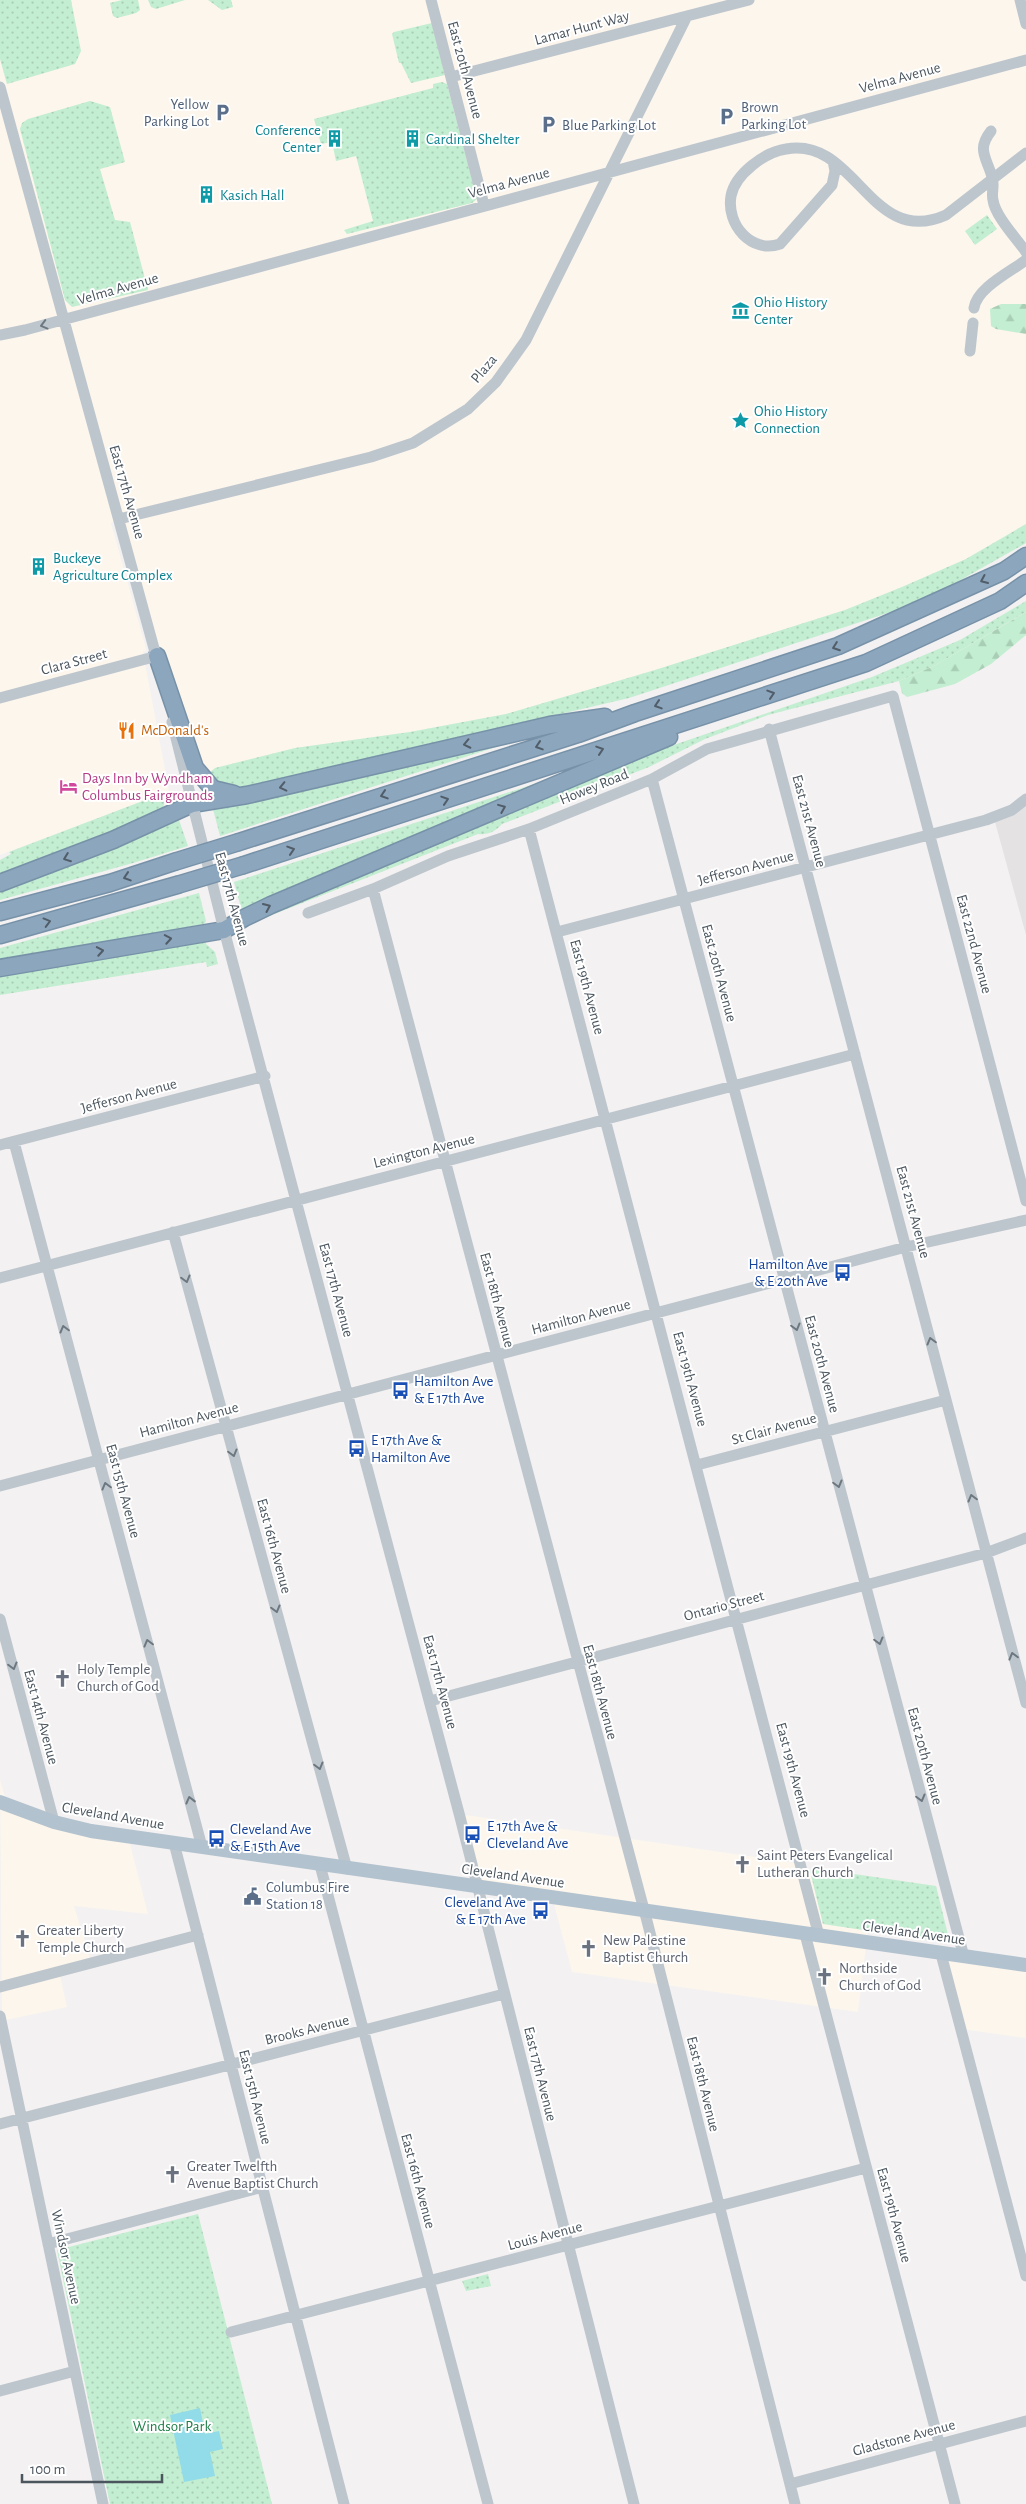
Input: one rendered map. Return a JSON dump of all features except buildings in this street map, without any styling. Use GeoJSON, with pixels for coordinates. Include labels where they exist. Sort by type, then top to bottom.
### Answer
{"type":"FeatureCollection","features":[{"type":"Feature","properties":{"kind":"highway"},"geometry":{"type":"LineString","coordinates":[[0,912],[110,883],[578,734],[635,713],[838,646],[1004,571],[1026,556]]}},
{"type":"Feature","properties":{"kind":"highway"},"geometry":{"type":"LineString","coordinates":[[0,935],[117,903],[244,865],[866,664],[1000,601],[1026,582]]}},
{"type":"Feature","properties":{"kind":"highway"},"geometry":{"type":"LineString","coordinates":[[157,656],[195,768],[202,779],[213,789],[227,794],[247,795]]}},
{"type":"Feature","properties":{"kind":"highway"},"geometry":{"type":"LineString","coordinates":[[0,968],[224,930],[271,905],[617,760],[736,706]]}},
{"type":"Feature","properties":{"kind":"highway"},"geometry":{"type":"LineString","coordinates":[[0,883],[113,840],[192,804],[247,795],[550,725],[635,713]]}},
{"type":"Feature","properties":{"kind":"main road","name":"Cleveland Avenue"},"geometry":{"type":"LineString","coordinates":[[0,1802],[54,1822],[91,1831],[1026,1966]]}},
{"type":"Feature","properties":{"kind":"street","name":"East 20th Avenue"},"geometry":{"type":"LineString","coordinates":[[431,0],[484,206]]}},
{"type":"Feature","properties":{"kind":"street","name":"Lamar Hunt Way"},"geometry":{"type":"LineString","coordinates":[[451,77],[749,0]]}},
{"type":"Feature","properties":{"kind":"street"},"geometry":{"type":"LineString","coordinates":[[1020,0],[1026,24]]}},
{"type":"Feature","properties":{"kind":"street","name":"Plaza"},"geometry":{"type":"LineString","coordinates":[[119,520],[371,457],[413,443],[455,419],[496,382],[526,340],[687,16]]}},
{"type":"Feature","properties":{"kind":"street","name":"Velma Avenue"},"geometry":{"type":"LineString","coordinates":[[0,335],[1026,60]]}},
{"type":"Feature","properties":{"kind":"street","name":"East 17th Avenue"},"geometry":{"type":"LineString","coordinates":[[0,87],[3,109],[64,319],[157,656],[224,930],[265,1076],[430,1701],[634,2504]]}},
{"type":"Feature","properties":{"kind":"street"},"geometry":{"type":"LineString","coordinates":[[991,131],[984,140],[983,146],[984,156],[993,179],[992,200],[996,210],[1026,252]]}},
{"type":"Feature","properties":{"kind":"street"},"geometry":{"type":"LineString","coordinates":[[833,162],[835,171],[832,185],[790,235],[780,244],[770,248],[758,246],[748,240],[737,226],[731,212],[731,194],[738,182],[747,170],[774,152],[786,149],[809,149],[824,155],[833,162],[856,181],[896,217],[908,222],[920,223],[932,222],[946,215],[993,179],[1024,159]]}},
{"type":"Feature","properties":{"kind":"street"},"geometry":{"type":"LineString","coordinates":[[832,185],[856,181]]}},
{"type":"Feature","properties":{"kind":"street"},"geometry":{"type":"LineString","coordinates":[[974,308],[975,301],[986,290],[1026,260]]}},
{"type":"Feature","properties":{"kind":"street"},"geometry":{"type":"LineString","coordinates":[[970,351],[973,323]]}},
{"type":"Feature","properties":{"kind":"street","name":"Clara Street"},"geometry":{"type":"LineString","coordinates":[[0,698],[157,656]]}},
{"type":"Feature","properties":{"kind":"street","name":"Howey Road"},"geometry":{"type":"LineString","coordinates":[[308,913],[373,889],[448,856],[529,829],[652,779],[707,748],[893,696]]}},
{"type":"Feature","properties":{"kind":"street","name":"East 22nd Avenue"},"geometry":{"type":"LineString","coordinates":[[893,696],[1026,1201]]}},
{"type":"Feature","properties":{"kind":"street","name":"East 21st Avenue"},"geometry":{"type":"LineString","coordinates":[[769,730],[1026,1703]]}},
{"type":"Feature","properties":{"kind":"street","name":"East 20th Avenue"},"geometry":{"type":"LineString","coordinates":[[652,779],[964,1957]]}},
{"type":"Feature","properties":{"kind":"street","name":"Jefferson Avenue"},"geometry":{"type":"LineString","coordinates":[[557,932],[993,818],[1012,810],[1026,799]]}},
{"type":"Feature","properties":{"kind":"street","name":"East 19th Avenue"},"geometry":{"type":"LineString","coordinates":[[529,829],[820,1936]]}},
{"type":"Feature","properties":{"kind":"street","name":"East 18th Avenue"},"geometry":{"type":"LineString","coordinates":[[373,889],[643,1911],[795,2504]]}},
{"type":"Feature","properties":{"kind":"street","name":"Lexington Avenue"},"geometry":{"type":"LineString","coordinates":[[0,1278],[855,1054]]}},
{"type":"Feature","properties":{"kind":"street","name":"Jefferson Avenue"},"geometry":{"type":"LineString","coordinates":[[0,1146],[265,1076]]}},
{"type":"Feature","properties":{"kind":"street","name":"East 15th Avenue"},"geometry":{"type":"LineString","coordinates":[[14,1142],[202,1847]]}},
{"type":"Feature","properties":{"kind":"street","name":"Hamilton Avenue"},"geometry":{"type":"LineString","coordinates":[[0,1486],[906,1247],[1026,1220]]}},
{"type":"Feature","properties":{"kind":"street","name":"East 16th Avenue"},"geometry":{"type":"LineString","coordinates":[[173,1232],[347,1869]]}},
{"type":"Feature","properties":{"kind":"street","name":"St Clair Avenue"},"geometry":{"type":"LineString","coordinates":[[697,1465],[946,1400]]}},
{"type":"Feature","properties":{"kind":"street","name":"Ontario Street"},"geometry":{"type":"LineString","coordinates":[[430,1701],[576,1660],[986,1553],[1026,1538]]}},
{"type":"Feature","properties":{"kind":"street","name":"East 14th Avenue"},"geometry":{"type":"LineString","coordinates":[[0,1619],[54,1822]]}},
{"type":"Feature","properties":{"kind":"street","name":"East 15th Avenue"},"geometry":{"type":"LineString","coordinates":[[174,1843],[344,2504]]}},
{"type":"Feature","properties":{"kind":"street","name":"East 16th Avenue"},"geometry":{"type":"LineString","coordinates":[[320,1865],[488,2504]]}},
{"type":"Feature","properties":{"kind":"street","name":"East 19th Avenue"},"geometry":{"type":"LineString","coordinates":[[805,1934],[955,2504]]}},
{"type":"Feature","properties":{"kind":"street"},"geometry":{"type":"LineString","coordinates":[[0,1987],[198,1935]]}},
{"type":"Feature","properties":{"kind":"street"},"geometry":{"type":"LineString","coordinates":[[941,1954],[1026,2276]]}},
{"type":"Feature","properties":{"kind":"street","name":"Brooks Avenue"},"geometry":{"type":"LineString","coordinates":[[0,2124],[504,1994]]}},
{"type":"Feature","properties":{"kind":"street","name":"Windsor Avenue"},"geometry":{"type":"LineString","coordinates":[[0,2017],[103,2504]]}},
{"type":"Feature","properties":{"kind":"street","name":"Louis Avenue"},"geometry":{"type":"LineString","coordinates":[[231,2332],[866,2168]]}},
{"type":"Feature","properties":{"kind":"street"},"geometry":{"type":"LineString","coordinates":[[48,2244],[263,2187]]}},
{"type":"Feature","properties":{"kind":"street"},"geometry":{"type":"LineString","coordinates":[[0,2391],[75,2371]]}},
{"type":"Feature","properties":{"kind":"street","name":"Gladstone Avenue"},"geometry":{"type":"LineString","coordinates":[[790,2484],[1026,2421]]}},
{"type":"Feature","properties":{"kind":"shaded area"},"geometry":{"type":"Polygon","coordinates":[[[0,0],[1026,0],[1026,524],[966,559],[845,610],[655,670],[506,714],[410,732],[295,748],[202,779],[195,768],[118,520],[111,523],[145,645],[146,651],[143,652],[169,791],[0,855],[0,0]]]}},
{"type":"Feature","properties":{"kind":"shaded area"},"geometry":{"type":"Polygon","coordinates":[[[1026,805],[1026,935],[995,822],[1026,805]]]}},
{"type":"Feature","properties":{"kind":"shaded area"},"geometry":{"type":"Polygon","coordinates":[[[0,1780],[5,1797],[67,1820],[127,1832],[148,1914],[74,1906],[91,1961],[59,1971],[67,2007],[2,2021],[0,1780]]]}},
{"type":"Feature","properties":{"kind":"shaded area"},"geometry":{"type":"Polygon","coordinates":[[[459,1814],[796,1863],[810,1871],[823,1923],[868,1930],[858,2012],[572,1972],[552,1897],[477,1888],[459,1814]]]}},
{"type":"Feature","properties":{"kind":"shaded area"},"geometry":{"type":"Polygon","coordinates":[[[941,1953],[1026,1966],[1026,2038],[961,2029],[941,1953]]]}},
{"type":"Feature","properties":{"kind":"green space"},"geometry":{"type":"Polygon","coordinates":[[[0,0],[71,0],[81,51],[75,64],[7,84],[0,59],[0,0]]]}},
{"type":"Feature","properties":{"kind":"green space"},"geometry":{"type":"Polygon","coordinates":[[[122,0],[138,0],[140,10],[136,13],[117,18],[113,16],[110,3],[122,0]]]}},
{"type":"Feature","properties":{"kind":"green space"},"geometry":{"type":"Polygon","coordinates":[[[148,0],[185,0],[156,9],[151,7],[148,0]]]}},
{"type":"Feature","properties":{"kind":"green space"},"geometry":{"type":"Polygon","coordinates":[[[208,0],[231,0],[233,7],[222,10],[208,0]]]}},
{"type":"Feature","properties":{"kind":"green space"},"geometry":{"type":"Polygon","coordinates":[[[432,23],[445,75],[411,83],[401,63],[399,63],[392,34],[432,23]]]}},
{"type":"Feature","properties":{"kind":"green space"},"geometry":{"type":"Polygon","coordinates":[[[442,82],[447,84],[477,199],[472,203],[347,234],[344,230],[373,221],[356,156],[336,161],[332,142],[321,144],[314,119],[433,88],[433,84],[442,82]]]}},
{"type":"Feature","properties":{"kind":"green space"},"geometry":{"type":"Polygon","coordinates":[[[90,101],[110,107],[125,162],[100,169],[115,220],[130,222],[148,290],[72,307],[65,300],[20,129],[22,123],[28,119],[90,101]]]}},
{"type":"Feature","properties":{"kind":"green space"},"geometry":{"type":"Polygon","coordinates":[[[987,215],[997,229],[975,245],[965,231],[987,215]]]}},
{"type":"Feature","properties":{"kind":"green space"},"geometry":{"type":"Polygon","coordinates":[[[1001,304],[1026,304],[1026,334],[996,329],[991,326],[990,309],[1001,304]]]}},
{"type":"Feature","properties":{"kind":"green space"},"geometry":{"type":"Polygon","coordinates":[[[1026,524],[1026,543],[950,586],[909,606],[629,698],[436,743],[247,795],[202,779],[215,768],[295,748],[410,732],[506,714],[655,670],[845,610],[966,559],[1026,524]]]}},
{"type":"Feature","properties":{"kind":"green space"},"geometry":{"type":"Polygon","coordinates":[[[1026,601],[1026,612],[934,666],[899,681],[768,715],[705,739],[649,767],[502,824],[491,832],[478,834],[249,924],[257,918],[668,747],[872,677],[960,640],[1026,601]]]}},
{"type":"Feature","properties":{"kind":"green space"},"geometry":{"type":"Polygon","coordinates":[[[1026,612],[1026,635],[991,664],[955,684],[907,697],[902,693],[899,681],[934,666],[1026,612]]]}},
{"type":"Feature","properties":{"kind":"green space"},"geometry":{"type":"Polygon","coordinates":[[[524,738],[220,836],[213,809],[524,738]]]}},
{"type":"Feature","properties":{"kind":"green space"},"geometry":{"type":"Polygon","coordinates":[[[586,767],[242,911],[234,882],[586,767]]]}},
{"type":"Feature","properties":{"kind":"green space"},"geometry":{"type":"Polygon","coordinates":[[[169,791],[163,807],[165,809],[159,815],[0,876],[0,860],[11,854],[9,852],[169,791]]]}},
{"type":"Feature","properties":{"kind":"green space"},"geometry":{"type":"Polygon","coordinates":[[[179,820],[188,846],[0,900],[0,888],[179,820]]]}},
{"type":"Feature","properties":{"kind":"green space"},"geometry":{"type":"Polygon","coordinates":[[[199,893],[206,921],[204,924],[0,962],[0,948],[199,893]]]}},
{"type":"Feature","properties":{"kind":"green space"},"geometry":{"type":"Polygon","coordinates":[[[199,941],[206,942],[215,952],[218,964],[207,967],[206,962],[0,995],[0,974],[199,941]]]}},
{"type":"Feature","properties":{"kind":"green space"},"geometry":{"type":"Polygon","coordinates":[[[813,1868],[936,1886],[950,1943],[823,1924],[810,1871],[813,1868]]]}},
{"type":"Feature","properties":{"kind":"green space","name":"Windsor Park"},"geometry":{"type":"Polygon","coordinates":[[[198,2214],[272,2504],[110,2504],[57,2250],[198,2214]]]}},
{"type":"Feature","properties":{"kind":"green space"},"geometry":{"type":"Polygon","coordinates":[[[488,2274],[491,2286],[466,2291],[462,2281],[488,2274]]]}},
{"type":"Feature","properties":{"kind":"water"},"geometry":{"type":"Polygon","coordinates":[[[200,2408],[205,2434],[219,2431],[223,2449],[210,2452],[215,2476],[184,2482],[170,2415],[200,2408]]]}},
{"type":"Feature","properties":{"kind":"place","name":"Yellow Parking Lot"},"geometry":{"type":"Point","coordinates":[223,113]}},
{"type":"Feature","properties":{"kind":"place","name":"Brown Parking Lot"},"geometry":{"type":"Point","coordinates":[727,116]}},
{"type":"Feature","properties":{"kind":"place","name":"Blue Parking Lot"},"geometry":{"type":"Point","coordinates":[548,125]}},
{"type":"Feature","properties":{"kind":"place","name":"Conference Center"},"geometry":{"type":"Point","coordinates":[335,139]}},
{"type":"Feature","properties":{"kind":"place","name":"Cardinal Shelter"},"geometry":{"type":"Point","coordinates":[412,139]}},
{"type":"Feature","properties":{"kind":"place","name":"Kasich Hall"},"geometry":{"type":"Point","coordinates":[206,195]}},
{"type":"Feature","properties":{"kind":"place","name":"Ohio History Center"},"geometry":{"type":"Point","coordinates":[740,311]}},
{"type":"Feature","properties":{"kind":"place","name":"Ohio History Connection"},"geometry":{"type":"Point","coordinates":[740,420]}},
{"type":"Feature","properties":{"kind":"place","name":"Buckeye Agriculture Complex"},"geometry":{"type":"Point","coordinates":[39,567]}},
{"type":"Feature","properties":{"kind":"place","name":"McDonald's"},"geometry":{"type":"Point","coordinates":[127,730]}},
{"type":"Feature","properties":{"kind":"place","name":"Days Inn by Wyndham Columbus Fairgrounds"},"geometry":{"type":"Point","coordinates":[68,787]}},
{"type":"Feature","properties":{"kind":"place","name":"Hamilton Ave & E 20th Ave"},"geometry":{"type":"Point","coordinates":[842,1273]}},
{"type":"Feature","properties":{"kind":"place","name":"Hamilton Ave & E 17th Ave"},"geometry":{"type":"Point","coordinates":[400,1390]}},
{"type":"Feature","properties":{"kind":"place","name":"E 17th Ave & Hamilton Ave"},"geometry":{"type":"Point","coordinates":[357,1449]}},
{"type":"Feature","properties":{"kind":"place","name":"Holy Temple Church of God"},"geometry":{"type":"Point","coordinates":[63,1678]}},
{"type":"Feature","properties":{"kind":"place","name":"E 17th Ave & Cleveland Ave"},"geometry":{"type":"Point","coordinates":[473,1835]}},
{"type":"Feature","properties":{"kind":"place","name":"Cleveland Ave & E 15th Ave"},"geometry":{"type":"Point","coordinates":[216,1838]}},
{"type":"Feature","properties":{"kind":"place","name":"Saint Peters Evangelical Lutheran Church"},"geometry":{"type":"Point","coordinates":[743,1864]}},
{"type":"Feature","properties":{"kind":"place","name":"Columbus Fire Station 18"},"geometry":{"type":"Point","coordinates":[252,1896]}},
{"type":"Feature","properties":{"kind":"place","name":"Cleveland Ave & E 17th Ave"},"geometry":{"type":"Point","coordinates":[540,1911]}},
{"type":"Feature","properties":{"kind":"place","name":"Greater Liberty Temple Church"},"geometry":{"type":"Point","coordinates":[23,1939]}},
{"type":"Feature","properties":{"kind":"place","name":"New Palestine Baptist Church"},"geometry":{"type":"Point","coordinates":[589,1949]}},
{"type":"Feature","properties":{"kind":"place","name":"Northside Church of God"},"geometry":{"type":"Point","coordinates":[825,1977]}},
{"type":"Feature","properties":{"kind":"place","name":"Greater Twelfth Avenue Baptist Church"},"geometry":{"type":"Point","coordinates":[173,2175]}}]}
